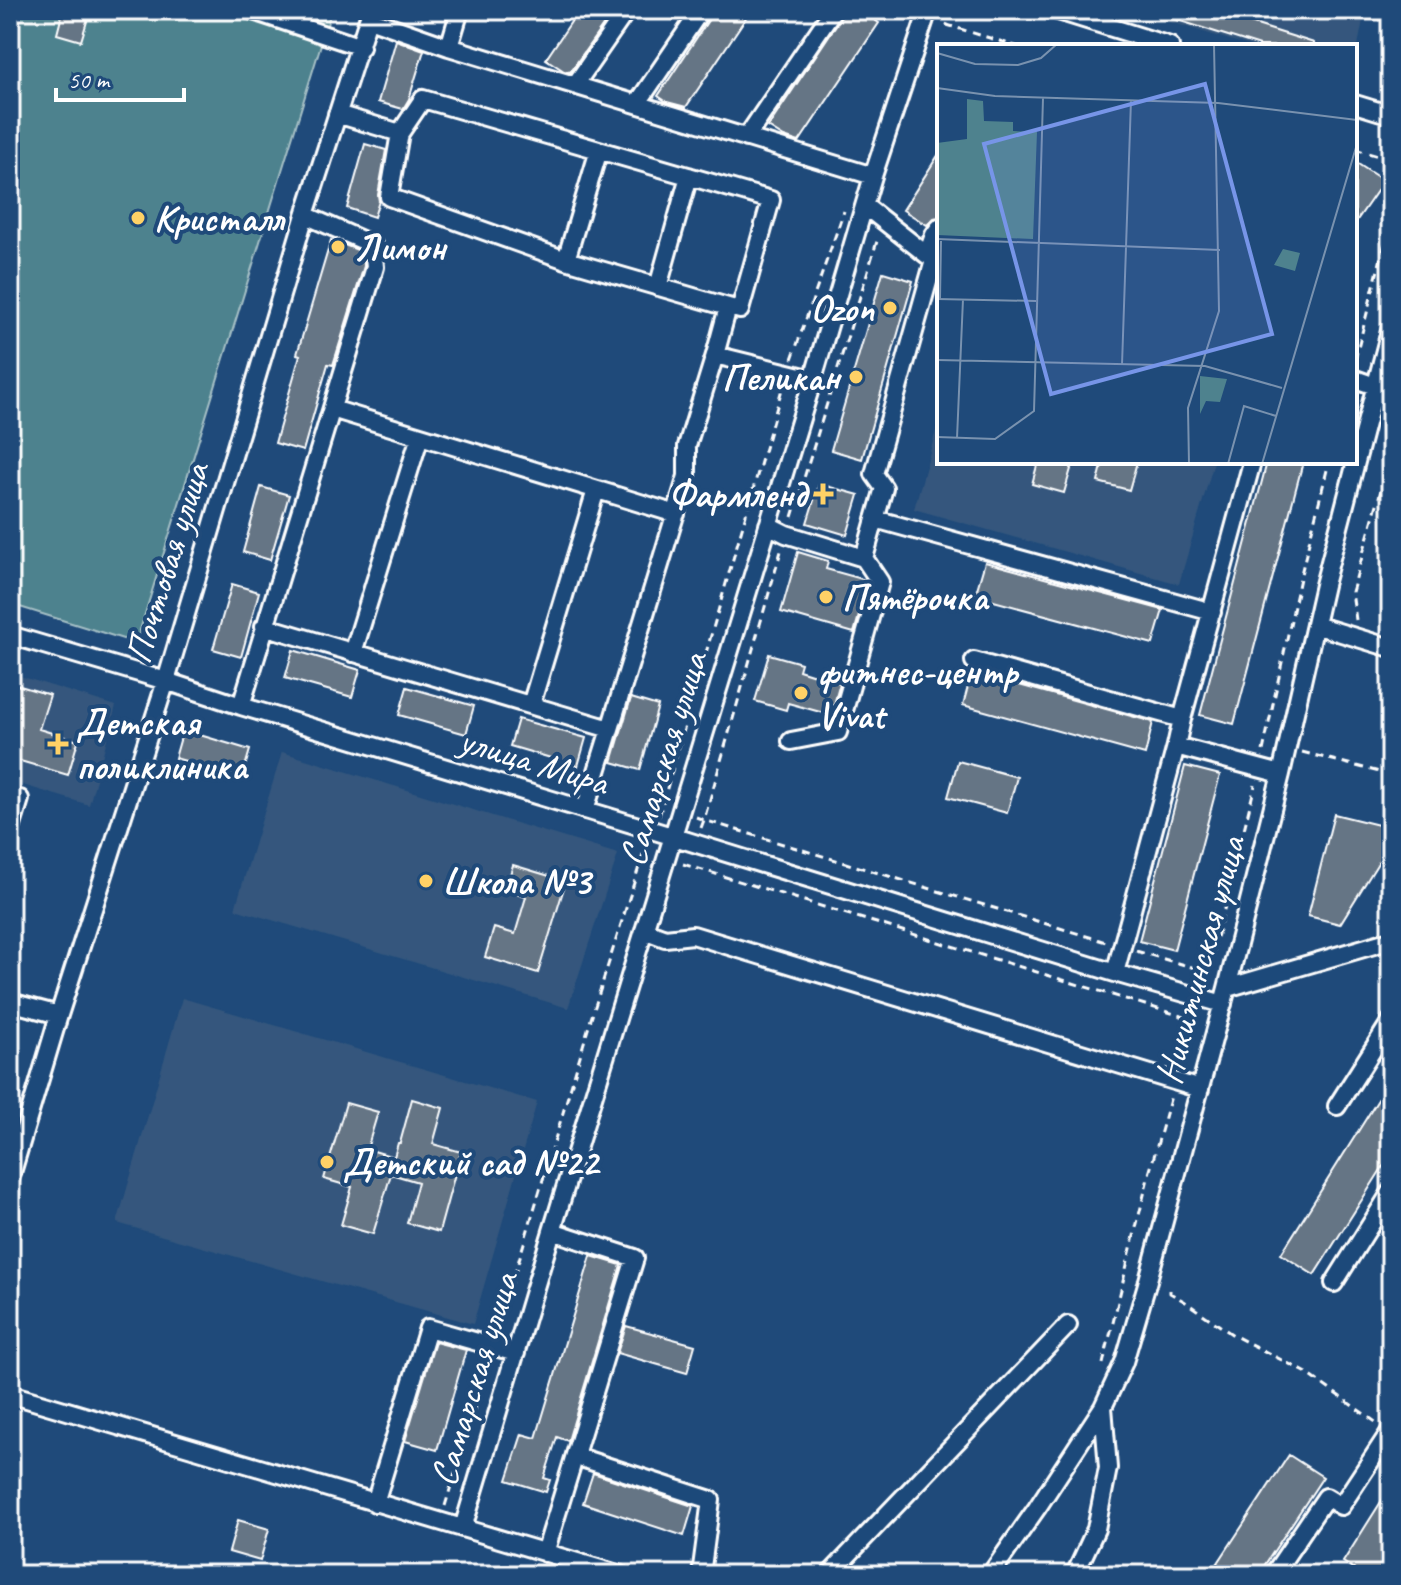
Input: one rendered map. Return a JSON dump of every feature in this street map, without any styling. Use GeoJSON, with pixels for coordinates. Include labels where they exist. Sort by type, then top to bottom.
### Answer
{"type":"FeatureCollection","features":[{"type":"Feature","properties":{"kind":"street"},"geometry":{"type":"LineString","coordinates":[[250,10],[361,47]]}},
{"type":"Feature","properties":{"kind":"street"},"geometry":{"type":"LineString","coordinates":[[449,47],[460,10]]}},
{"type":"Feature","properties":{"kind":"street"},"geometry":{"type":"LineString","coordinates":[[575,85],[627,10]]}},
{"type":"Feature","properties":{"kind":"street"},"geometry":{"type":"LineString","coordinates":[[637,104],[701,10]]}},
{"type":"Feature","properties":{"kind":"street"},"geometry":{"type":"LineString","coordinates":[[746,138],[833,10]]}},
{"type":"Feature","properties":{"kind":"street"},"geometry":{"type":"LineString","coordinates":[[1055,10],[1164,44]]}},
{"type":"Feature","properties":{"kind":"street","name":"Самарская улица"},"geometry":{"type":"LineString","coordinates":[[463,1528],[922,13]]}},
{"type":"Feature","properties":{"kind":"street"},"geometry":{"type":"LineString","coordinates":[[370,14],[449,47],[873,176]]}},
{"type":"Feature","properties":{"kind":"street","name":"Почтовая улица"},"geometry":{"type":"LineString","coordinates":[[10,1179],[166,681],[305,215],[370,14]]}},
{"type":"Feature","properties":{"kind":"street"},"geometry":{"type":"LineString","coordinates":[[423,99],[771,200],[740,310],[566,260],[389,197],[400,133],[423,99]]}},
{"type":"Feature","properties":{"kind":"street"},"geometry":{"type":"LineString","coordinates":[[1357,105],[1391,115]]}},
{"type":"Feature","properties":{"kind":"street"},"geometry":{"type":"LineString","coordinates":[[337,114],[400,133]]}},
{"type":"Feature","properties":{"kind":"street"},"geometry":{"type":"LineString","coordinates":[[566,260],[599,150]]}},
{"type":"Feature","properties":{"kind":"street"},"geometry":{"type":"LineString","coordinates":[[658,287],[689,176]]}},
{"type":"Feature","properties":{"kind":"street"},"geometry":{"type":"LineString","coordinates":[[865,206],[934,257]]}},
{"type":"Feature","properties":{"kind":"street"},"geometry":{"type":"LineString","coordinates":[[241,706],[375,267],[373,245],[305,215]]}},
{"type":"Feature","properties":{"kind":"street"},"geometry":{"type":"LineString","coordinates":[[864,558],[884,488],[874,474],[934,257],[934,235],[937,231]]}},
{"type":"Feature","properties":{"kind":"street"},"geometry":{"type":"LineString","coordinates":[[585,810],[687,476],[687,446],[728,307]]}},
{"type":"Feature","properties":{"kind":"street","name":"Никитинская улица"},"geometry":{"type":"LineString","coordinates":[[1357,458],[1391,327]]}},
{"type":"Feature","properties":{"kind":"street"},"geometry":{"type":"LineString","coordinates":[[715,355],[813,379]]}},
{"type":"Feature","properties":{"kind":"street"},"geometry":{"type":"LineString","coordinates":[[1357,380],[1375,386]]}},
{"type":"Feature","properties":{"kind":"street"},"geometry":{"type":"LineString","coordinates":[[332,409],[676,514]]}},
{"type":"Feature","properties":{"kind":"street"},"geometry":{"type":"LineString","coordinates":[[353,653],[420,436]]}},
{"type":"Feature","properties":{"kind":"street"},"geometry":{"type":"LineString","coordinates":[[1115,973],[1251,464]]}},
{"type":"Feature","properties":{"kind":"street","name":"Никитинская улица"},"geometry":{"type":"LineString","coordinates":[[990,1575],[1103,1407],[1124,1362],[1225,996],[1355,464]]}},
{"type":"Feature","properties":{"kind":"street"},"geometry":{"type":"LineString","coordinates":[[531,705],[596,490]]}},
{"type":"Feature","properties":{"kind":"street"},"geometry":{"type":"LineString","coordinates":[[875,519],[1212,612]]}},
{"type":"Feature","properties":{"kind":"street"},"geometry":{"type":"LineString","coordinates":[[768,525],[786,534],[864,558],[880,582],[838,732],[791,741]]}},
{"type":"Feature","properties":{"kind":"street"},"geometry":{"type":"LineString","coordinates":[[1315,625],[1391,648]]}},
{"type":"Feature","properties":{"kind":"street"},"geometry":{"type":"LineString","coordinates":[[264,626],[610,729]]}},
{"type":"Feature","properties":{"kind":"street","name":"улица Мира"},"geometry":{"type":"LineString","coordinates":[[10,635],[1115,973],[1225,996]]}},
{"type":"Feature","properties":{"kind":"street"},"geometry":{"type":"LineString","coordinates":[[974,661],[1182,719]]}},
{"type":"Feature","properties":{"kind":"street"},"geometry":{"type":"LineString","coordinates":[[1176,746],[1281,774]]}},
{"type":"Feature","properties":{"kind":"street"},"geometry":{"type":"LineString","coordinates":[[10,832],[20,799]]}},
{"type":"Feature","properties":{"kind":"street"},"geometry":{"type":"LineString","coordinates":[[644,930],[665,938],[693,935],[1200,1089]]}},
{"type":"Feature","properties":{"kind":"street"},"geometry":{"type":"LineString","coordinates":[[1225,996],[1391,940]]}},
{"type":"Feature","properties":{"kind":"street"},"geometry":{"type":"LineString","coordinates":[[10,1002],[59,1015]]}},
{"type":"Feature","properties":{"kind":"street"},"geometry":{"type":"LineString","coordinates":[[1337,1106],[1391,1021]]}},
{"type":"Feature","properties":{"kind":"street"},"geometry":{"type":"LineString","coordinates":[[1334,1283],[1391,1192]]}},
{"type":"Feature","properties":{"kind":"street"},"geometry":{"type":"LineString","coordinates":[[545,1553],[635,1258],[552,1231]]}},
{"type":"Feature","properties":{"kind":"street"},"geometry":{"type":"LineString","coordinates":[[829,1575],[1068,1325]]}},
{"type":"Feature","properties":{"kind":"street"},"geometry":{"type":"LineString","coordinates":[[375,1503],[428,1328],[516,1353]]}},
{"type":"Feature","properties":{"kind":"street"},"geometry":{"type":"LineString","coordinates":[[10,1394],[621,1575]]}},
{"type":"Feature","properties":{"kind":"street"},"geometry":{"type":"LineString","coordinates":[[1071,1575],[1076,1572],[1096,1529],[1108,1468],[1103,1407]]}},
{"type":"Feature","properties":{"kind":"street"},"geometry":{"type":"LineString","coordinates":[[1273,1575],[1326,1497],[1341,1506],[1390,1431]]}},
{"type":"Feature","properties":{"kind":"street"},"geometry":{"type":"LineString","coordinates":[[575,1456],[711,1500],[701,1575]]}},
{"type":"Feature","properties":{"kind":"path"},"geometry":{"type":"LineString","coordinates":[[898,10],[922,13]]}},
{"type":"Feature","properties":{"kind":"path"},"geometry":{"type":"LineString","coordinates":[[952,10],[947,25],[1009,44]]}},
{"type":"Feature","properties":{"kind":"path"},"geometry":{"type":"LineString","coordinates":[[1357,150],[1391,160]]}},
{"type":"Feature","properties":{"kind":"path"},"geometry":{"type":"LineString","coordinates":[[657,821],[787,372],[848,200]]}},
{"type":"Feature","properties":{"kind":"path"},"geometry":{"type":"LineString","coordinates":[[1357,352],[1391,219]]}},
{"type":"Feature","properties":{"kind":"path"},"geometry":{"type":"LineString","coordinates":[[1355,626],[1352,592],[1391,455]]}},
{"type":"Feature","properties":{"kind":"path"},"geometry":{"type":"LineString","coordinates":[[1207,978],[1259,769],[1300,578],[1328,464]]}},
{"type":"Feature","properties":{"kind":"path"},"geometry":{"type":"LineString","coordinates":[[1287,748],[1391,775]]}},
{"type":"Feature","properties":{"kind":"path"},"geometry":{"type":"LineString","coordinates":[[692,816],[1209,972]]}},
{"type":"Feature","properties":{"kind":"path"},"geometry":{"type":"LineString","coordinates":[[700,832],[704,820]]}},
{"type":"Feature","properties":{"kind":"path"},"geometry":{"type":"LineString","coordinates":[[440,1522],[591,1019],[644,851],[651,842]]}},
{"type":"Feature","properties":{"kind":"path"},"geometry":{"type":"LineString","coordinates":[[678,862],[1191,1019]]}},
{"type":"Feature","properties":{"kind":"path"},"geometry":{"type":"LineString","coordinates":[[1101,1372],[1149,1174],[1194,1011]]}},
{"type":"Feature","properties":{"kind":"path"},"geometry":{"type":"LineString","coordinates":[[1170,1290],[1170,1293],[1233,1335],[1305,1372],[1390,1431]]}},
{"type":"Feature","properties":{"kind":"shaded area"},"geometry":{"type":"Polygon","coordinates":[[[1130,10],[1365,10],[1357,51],[1357,44],[1243,44],[1130,10]]]}},
{"type":"Feature","properties":{"kind":"shaded area"},"geometry":{"type":"Polygon","coordinates":[[[937,427],[937,464],[1213,464],[1179,584],[914,509],[937,427]]]}},
{"type":"Feature","properties":{"kind":"shaded area","name":"Детская поликлиника"},"geometry":{"type":"Polygon","coordinates":[[[10,673],[116,706],[89,805],[10,781],[10,673]]]}},
{"type":"Feature","properties":{"kind":"shaded area","name":"Школа №3"},"geometry":{"type":"Polygon","coordinates":[[[282,752],[618,854],[568,1008],[235,909],[282,752]]]}},
{"type":"Feature","properties":{"kind":"shaded area","name":"Детский сад №22"},"geometry":{"type":"Polygon","coordinates":[[[182,998],[537,1102],[473,1324],[117,1223],[182,998]]]}},
{"type":"Feature","properties":{"kind":"green space","name":"Кристалл"},"geometry":{"type":"Polygon","coordinates":[[[10,10],[312,10],[330,15],[136,643],[10,604],[10,10]]]}},
{"type":"Feature","properties":{"kind":"building"},"geometry":{"type":"Polygon","coordinates":[[[579,10],[614,10],[570,72],[564,71],[546,59],[579,10]]]}},
{"type":"Feature","properties":{"kind":"building"},"geometry":{"type":"Polygon","coordinates":[[[715,10],[751,10],[686,107],[667,102],[658,96],[715,10]]]}},
{"type":"Feature","properties":{"kind":"building"},"geometry":{"type":"Polygon","coordinates":[[[846,10],[860,10],[879,23],[799,142],[784,137],[768,127],[846,10]]]}},
{"type":"Feature","properties":{"kind":"building"},"geometry":{"type":"Polygon","coordinates":[[[1156,10],[1209,10],[1314,44],[1254,44],[1155,13],[1156,10]]]}},
{"type":"Feature","properties":{"kind":"building"},"geometry":{"type":"Polygon","coordinates":[[[63,11],[88,18],[81,41],[57,34],[63,11]]]}},
{"type":"Feature","properties":{"kind":"building"},"geometry":{"type":"Polygon","coordinates":[[[396,40],[424,50],[403,109],[378,102],[396,40]]]}},
{"type":"Feature","properties":{"kind":"building"},"geometry":{"type":"Polygon","coordinates":[[[365,144],[386,150],[374,217],[347,208],[365,144]]]}},
{"type":"Feature","properties":{"kind":"building"},"geometry":{"type":"Polygon","coordinates":[[[937,157],[937,217],[927,225],[903,210],[937,157]]]}},
{"type":"Feature","properties":{"kind":"building"},"geometry":{"type":"Polygon","coordinates":[[[1357,163],[1384,181],[1357,220],[1357,163]]]}},
{"type":"Feature","properties":{"kind":"building"},"geometry":{"type":"Polygon","coordinates":[[[331,240],[363,252],[364,266],[333,365],[328,364],[303,451],[275,443],[300,355],[297,354],[331,240]]]}},
{"type":"Feature","properties":{"kind":"building"},"geometry":{"type":"Polygon","coordinates":[[[883,272],[913,281],[862,459],[831,450],[883,272]]]}},
{"type":"Feature","properties":{"kind":"building"},"geometry":{"type":"Polygon","coordinates":[[[1037,464],[1072,464],[1064,493],[1032,484],[1037,464]]]}},
{"type":"Feature","properties":{"kind":"building"},"geometry":{"type":"Polygon","coordinates":[[[1102,464],[1136,464],[1129,490],[1098,482],[1102,464]]]}},
{"type":"Feature","properties":{"kind":"building"},"geometry":{"type":"Polygon","coordinates":[[[1266,464],[1302,464],[1234,724],[1200,715],[1266,464]]]}},
{"type":"Feature","properties":{"kind":"building"},"geometry":{"type":"Polygon","coordinates":[[[819,484],[859,495],[847,535],[807,523],[819,484]]]}},
{"type":"Feature","properties":{"kind":"building"},"geometry":{"type":"Polygon","coordinates":[[[261,487],[289,495],[270,560],[243,552],[261,487]]]}},
{"type":"Feature","properties":{"kind":"building","name":"Пятёрочка"},"geometry":{"type":"Polygon","coordinates":[[[798,552],[828,561],[826,569],[866,580],[868,584],[854,633],[781,612],[798,552]]]}},
{"type":"Feature","properties":{"kind":"building"},"geometry":{"type":"Polygon","coordinates":[[[985,562],[1163,610],[1153,644],[975,596],[985,562]]]}},
{"type":"Feature","properties":{"kind":"building"},"geometry":{"type":"Polygon","coordinates":[[[232,584],[259,592],[241,657],[213,649],[232,584]]]}},
{"type":"Feature","properties":{"kind":"building"},"geometry":{"type":"Polygon","coordinates":[[[293,650],[360,670],[352,697],[285,678],[293,650]]]}},
{"type":"Feature","properties":{"kind":"building","name":"фитнес-центр Vivat"},"geometry":{"type":"Polygon","coordinates":[[[769,654],[801,663],[799,670],[840,683],[831,715],[788,703],[786,710],[755,701],[769,654]]]}},
{"type":"Feature","properties":{"kind":"building"},"geometry":{"type":"Polygon","coordinates":[[[972,672],[1153,722],[1145,755],[963,705],[972,672]]]}},
{"type":"Feature","properties":{"kind":"building"},"geometry":{"type":"Polygon","coordinates":[[[10,683],[50,695],[39,729],[78,741],[68,775],[10,758],[10,683]]]}},
{"type":"Feature","properties":{"kind":"building"},"geometry":{"type":"Polygon","coordinates":[[[407,687],[474,706],[466,734],[399,715],[407,687]]]}},
{"type":"Feature","properties":{"kind":"building"},"geometry":{"type":"Polygon","coordinates":[[[631,698],[658,706],[640,770],[612,762],[631,698]]]}},
{"type":"Feature","properties":{"kind":"building"},"geometry":{"type":"Polygon","coordinates":[[[518,719],[586,738],[578,766],[510,746],[518,719]]]}},
{"type":"Feature","properties":{"kind":"building"},"geometry":{"type":"Polygon","coordinates":[[[183,730],[250,750],[242,777],[175,758],[183,730]]]}},
{"type":"Feature","properties":{"kind":"building"},"geometry":{"type":"Polygon","coordinates":[[[958,761],[1017,777],[1007,813],[948,797],[958,761]]]}},
{"type":"Feature","properties":{"kind":"building"},"geometry":{"type":"Polygon","coordinates":[[[1185,766],[1220,775],[1174,950],[1139,941],[1185,766]]]}},
{"type":"Feature","properties":{"kind":"building"},"geometry":{"type":"Polygon","coordinates":[[[1334,814],[1391,828],[1391,842],[1340,924],[1308,916],[1334,814]]]}},
{"type":"Feature","properties":{"kind":"building"},"geometry":{"type":"Polygon","coordinates":[[[513,865],[566,881],[538,973],[485,957],[494,928],[515,934],[526,897],[505,890],[513,865]]]}},
{"type":"Feature","properties":{"kind":"building"},"geometry":{"type":"Polygon","coordinates":[[[1391,1079],[1391,1154],[1314,1275],[1281,1254],[1391,1079]]]}},
{"type":"Feature","properties":{"kind":"building"},"geometry":{"type":"Polygon","coordinates":[[[412,1099],[443,1108],[433,1144],[461,1152],[439,1232],[407,1223],[418,1182],[391,1174],[373,1234],[341,1225],[352,1187],[324,1179],[346,1103],[378,1112],[367,1149],[394,1157],[412,1099]]]}},
{"type":"Feature","properties":{"kind":"building"},"geometry":{"type":"Polygon","coordinates":[[[591,1256],[621,1265],[568,1441],[557,1437],[544,1478],[550,1480],[546,1492],[507,1480],[522,1434],[536,1438],[591,1256]]]}},
{"type":"Feature","properties":{"kind":"building"},"geometry":{"type":"Polygon","coordinates":[[[626,1326],[695,1345],[687,1373],[617,1353],[626,1326]]]}},
{"type":"Feature","properties":{"kind":"building"},"geometry":{"type":"Polygon","coordinates":[[[435,1342],[466,1350],[437,1450],[405,1441],[435,1342]]]}},
{"type":"Feature","properties":{"kind":"building"},"geometry":{"type":"Polygon","coordinates":[[[1289,1455],[1323,1477],[1258,1575],[1210,1575],[1289,1455]]]}},
{"type":"Feature","properties":{"kind":"building"},"geometry":{"type":"Polygon","coordinates":[[[593,1473],[693,1506],[684,1536],[583,1503],[593,1473]]]}},
{"type":"Feature","properties":{"kind":"building"},"geometry":{"type":"Polygon","coordinates":[[[1391,1486],[1391,1552],[1377,1575],[1363,1575],[1343,1562],[1391,1486]]]}},
{"type":"Feature","properties":{"kind":"building"},"geometry":{"type":"Polygon","coordinates":[[[238,1520],[269,1529],[260,1561],[229,1552],[238,1520]]]}},
{"type":"Feature","properties":{"kind":"place","name":"Кристалл"},"geometry":{"type":"Point","coordinates":[138,218]}},
{"type":"Feature","properties":{"kind":"place","name":"Лимон"},"geometry":{"type":"Point","coordinates":[338,247]}},
{"type":"Feature","properties":{"kind":"place","name":"Ozon"},"geometry":{"type":"Point","coordinates":[890,308]}},
{"type":"Feature","properties":{"kind":"place","name":"Пеликан"},"geometry":{"type":"Point","coordinates":[856,377]}},
{"type":"Feature","properties":{"kind":"place","name":"Фармленд"},"geometry":{"type":"Point","coordinates":[823,494]}},
{"type":"Feature","properties":{"kind":"place","name":"Пятёрочка"},"geometry":{"type":"Point","coordinates":[826,597]}},
{"type":"Feature","properties":{"kind":"place","name":"фитнес-центр Vivat"},"geometry":{"type":"Point","coordinates":[801,693]}},
{"type":"Feature","properties":{"kind":"place","name":"Детская поликлиника"},"geometry":{"type":"Point","coordinates":[58,744]}},
{"type":"Feature","properties":{"kind":"place","name":"Школа №3"},"geometry":{"type":"Point","coordinates":[426,881]}},
{"type":"Feature","properties":{"kind":"place","name":"Детский сад №22"},"geometry":{"type":"Point","coordinates":[327,1162]}}]}
